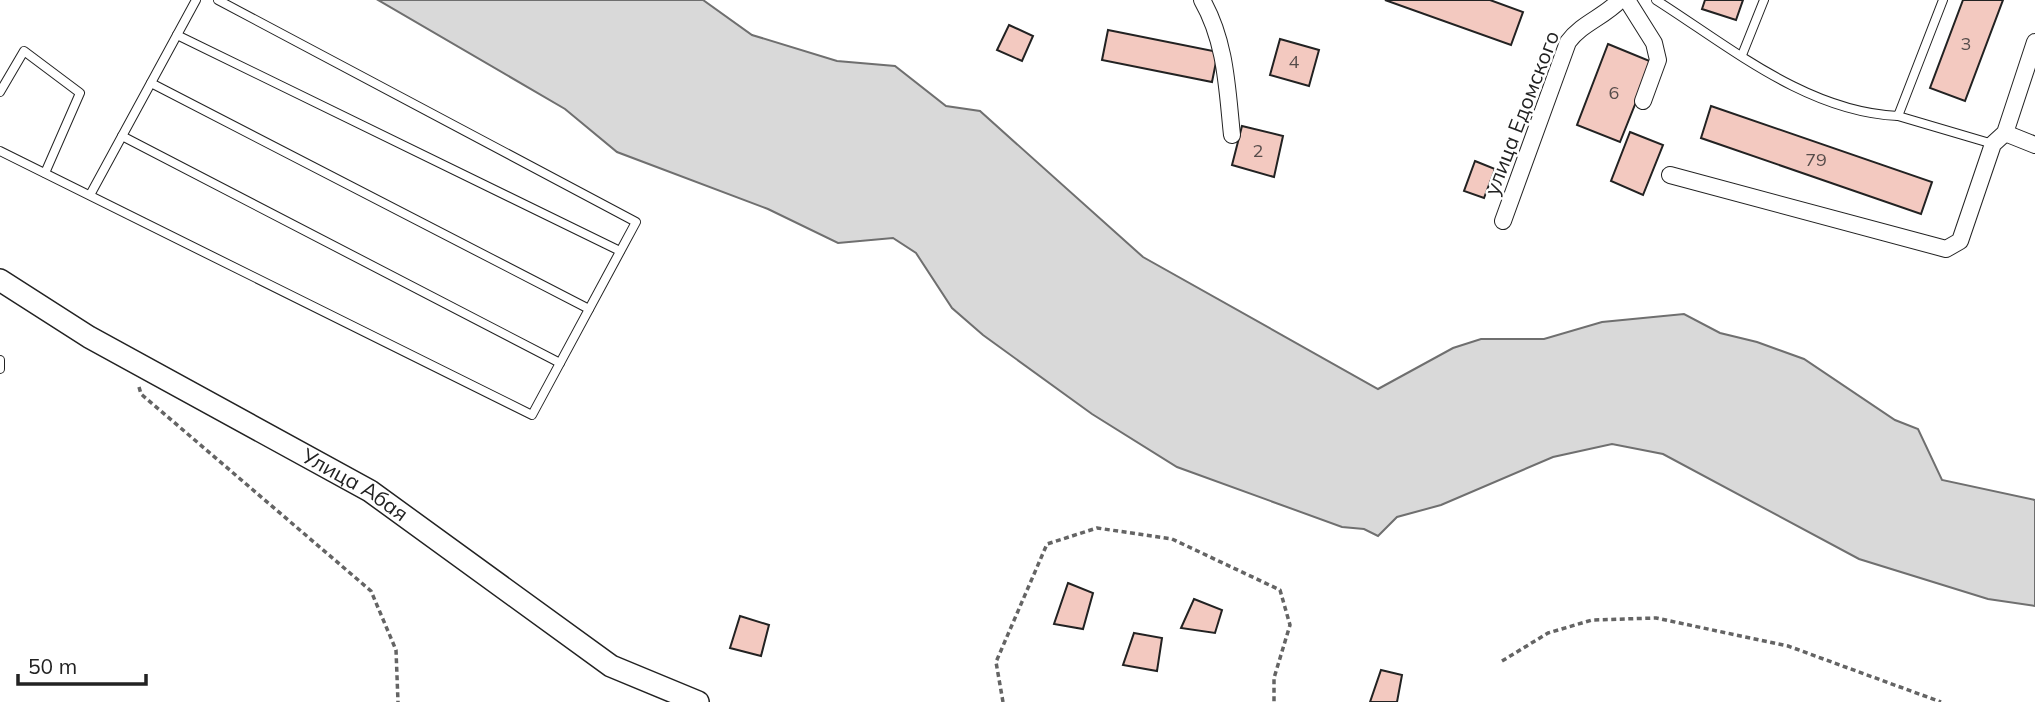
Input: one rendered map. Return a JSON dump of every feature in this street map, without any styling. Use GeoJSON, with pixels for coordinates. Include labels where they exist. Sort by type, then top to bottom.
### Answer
{"type":"FeatureCollection","features":[{"type":"Feature","properties":{"kind":"street"},"geometry":{"type":"LineString","coordinates":[[1202,0],[1214,21],[1223,53],[1233,135]]}},
{"type":"Feature","properties":{"kind":"street","name":"улица Едомского"},"geometry":{"type":"LineString","coordinates":[[1503,221],[1568,42],[1576,30],[1610,10],[1620,0]]}},
{"type":"Feature","properties":{"kind":"street"},"geometry":{"type":"LineString","coordinates":[[1627,0],[1654,43],[1658,60],[1643,101]]}},
{"type":"Feature","properties":{"kind":"street"},"geometry":{"type":"LineString","coordinates":[[1670,175],[1946,249],[1960,242],[1993,144],[2005,133],[2035,42]]}},
{"type":"Feature","properties":{"kind":"street"},"geometry":{"type":"LineString","coordinates":[[2005,133],[2035,145]]}},
{"type":"Feature","properties":{"kind":"street","name":"Улица Абая"},"geometry":{"type":"LineString","coordinates":[[0,280],[132,361],[370,491],[611,666],[698,702]]}},
{"type":"Feature","properties":{"kind":"lane"},"geometry":{"type":"LineString","coordinates":[[90,195],[196,0]]}},
{"type":"Feature","properties":{"kind":"lane"},"geometry":{"type":"LineString","coordinates":[[0,150],[532,415],[636,222],[218,0]]}},
{"type":"Feature","properties":{"kind":"lane"},"geometry":{"type":"LineString","coordinates":[[1656,0],[1788,85],[1864,113],[1898,116],[1993,144]]}},
{"type":"Feature","properties":{"kind":"lane"},"geometry":{"type":"LineString","coordinates":[[1742,55],[1764,0]]}},
{"type":"Feature","properties":{"kind":"lane"},"geometry":{"type":"LineString","coordinates":[[1898,116],[1943,0]]}},
{"type":"Feature","properties":{"kind":"lane"},"geometry":{"type":"LineString","coordinates":[[177,35],[620,251]]}},
{"type":"Feature","properties":{"kind":"lane"},"geometry":{"type":"LineString","coordinates":[[0,92],[24,51],[80,93],[45,173]]}},
{"type":"Feature","properties":{"kind":"lane"},"geometry":{"type":"LineString","coordinates":[[151,83],[589,309]]}},
{"type":"Feature","properties":{"kind":"lane"},"geometry":{"type":"LineString","coordinates":[[122,136],[560,363]]}},
{"type":"Feature","properties":{"kind":"lane"},"geometry":{"type":"LineString","coordinates":[[0,360],[0,369]]}},
{"type":"Feature","properties":{"kind":"path"},"geometry":{"type":"LineString","coordinates":[[132,361],[141,394],[371,591],[396,650],[398,702]]}},
{"type":"Feature","properties":{"kind":"path"},"geometry":{"type":"LineString","coordinates":[[1003,702],[996,662],[1047,544],[1097,528],[1172,539],[1280,590],[1290,625],[1274,678],[1273,702]]}},
{"type":"Feature","properties":{"kind":"path"},"geometry":{"type":"LineString","coordinates":[[1502,661],[1548,633],[1592,620],[1656,618],[1788,646],[1941,702]]}},
{"type":"Feature","properties":{"kind":"shaded area"},"geometry":{"type":"Polygon","coordinates":[[[378,0],[703,0],[752,35],[837,61],[895,66],[946,106],[980,111],[1143,257],[1378,389],[1453,348],[1481,339],[1544,339],[1602,322],[1684,314],[1720,333],[1757,342],[1804,359],[1895,420],[1918,429],[1942,480],[2035,500],[2035,606],[1988,599],[1859,559],[1663,454],[1612,444],[1553,457],[1441,505],[1397,517],[1378,536],[1364,529],[1342,527],[1177,467],[1092,414],[983,335],[952,308],[916,253],[893,238],[838,243],[768,209],[617,152],[565,109],[378,0]]]}},
{"type":"Feature","properties":{"kind":"building"},"geometry":{"type":"Polygon","coordinates":[[[1385,0],[1490,0],[1523,12],[1511,45],[1385,0]]]}},
{"type":"Feature","properties":{"kind":"building"},"geometry":{"type":"Polygon","coordinates":[[[1705,0],[1743,0],[1736,20],[1702,9],[1705,0]]]}},
{"type":"Feature","properties":{"kind":"building"},"geometry":{"type":"Polygon","coordinates":[[[1963,0],[2003,0],[1965,101],[1930,88],[1963,0]]]}},
{"type":"Feature","properties":{"kind":"building"},"geometry":{"type":"Polygon","coordinates":[[[1009,25],[1033,36],[1022,61],[997,50],[1009,25]]]}},
{"type":"Feature","properties":{"kind":"building"},"geometry":{"type":"Polygon","coordinates":[[[1108,30],[1218,52],[1212,82],[1102,60],[1108,30]]]}},
{"type":"Feature","properties":{"kind":"building"},"geometry":{"type":"Polygon","coordinates":[[[1280,39],[1319,50],[1309,86],[1270,75],[1280,39]]]}},
{"type":"Feature","properties":{"kind":"building"},"geometry":{"type":"Polygon","coordinates":[[[1608,44],[1652,62],[1620,142],[1577,125],[1608,44]]]}},
{"type":"Feature","properties":{"kind":"building"},"geometry":{"type":"Polygon","coordinates":[[[1711,106],[1932,182],[1921,214],[1701,138],[1711,106]]]}},
{"type":"Feature","properties":{"kind":"building"},"geometry":{"type":"Polygon","coordinates":[[[1242,126],[1283,136],[1274,177],[1232,165],[1242,126]]]}},
{"type":"Feature","properties":{"kind":"building"},"geometry":{"type":"Polygon","coordinates":[[[1630,132],[1663,145],[1643,195],[1611,181],[1630,132]]]}},
{"type":"Feature","properties":{"kind":"building"},"geometry":{"type":"Polygon","coordinates":[[[1475,161],[1495,169],[1484,198],[1464,191],[1475,161]]]}},
{"type":"Feature","properties":{"kind":"building"},"geometry":{"type":"Polygon","coordinates":[[[1068,583],[1093,593],[1083,629],[1054,624],[1068,583]]]}},
{"type":"Feature","properties":{"kind":"building"},"geometry":{"type":"Polygon","coordinates":[[[1194,599],[1222,610],[1215,633],[1181,628],[1194,599]]]}},
{"type":"Feature","properties":{"kind":"building"},"geometry":{"type":"Polygon","coordinates":[[[740,616],[769,625],[761,656],[730,648],[740,616]]]}},
{"type":"Feature","properties":{"kind":"building"},"geometry":{"type":"Polygon","coordinates":[[[1134,633],[1162,638],[1157,671],[1123,665],[1134,633]]]}},
{"type":"Feature","properties":{"kind":"building"},"geometry":{"type":"Polygon","coordinates":[[[1381,670],[1402,675],[1397,702],[1370,702],[1381,670]]]}}]}
